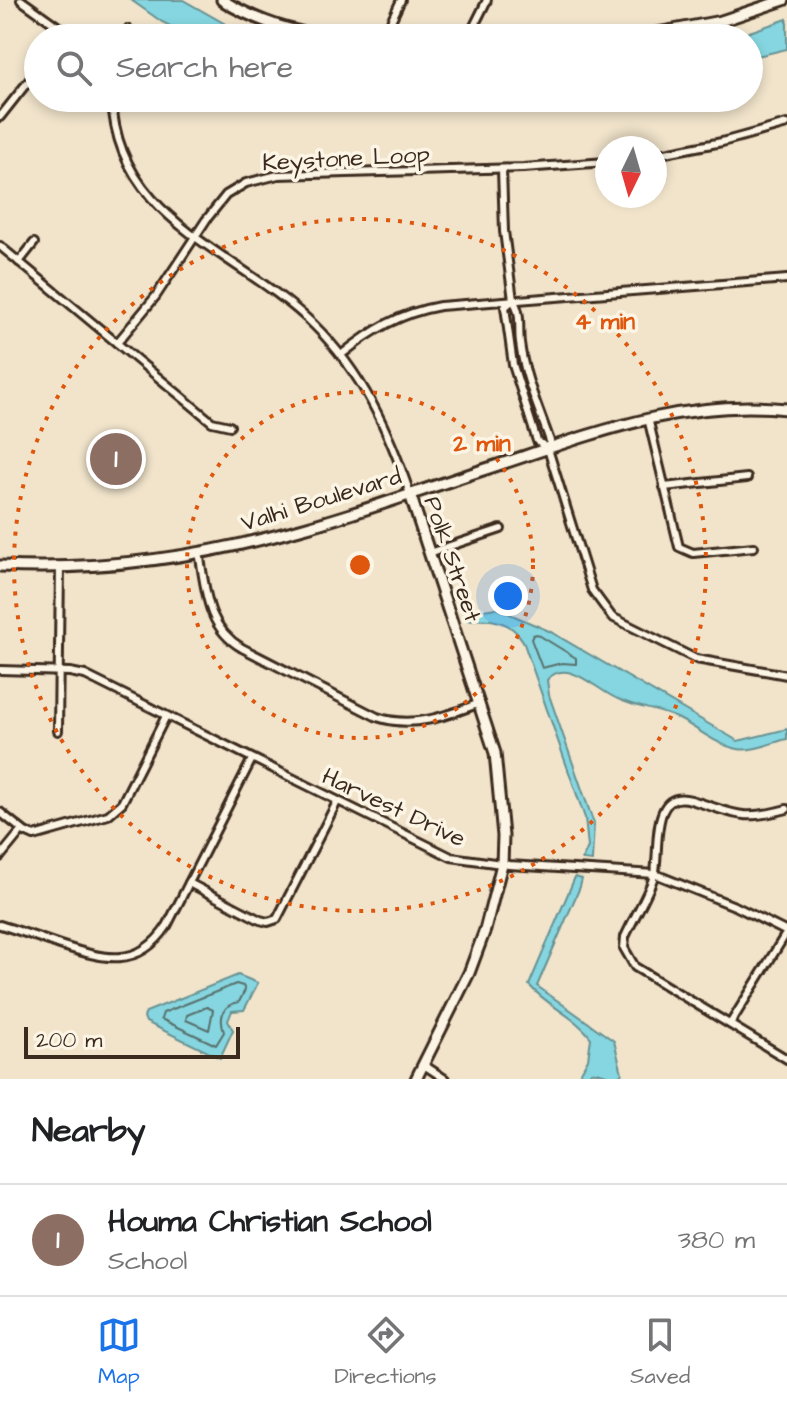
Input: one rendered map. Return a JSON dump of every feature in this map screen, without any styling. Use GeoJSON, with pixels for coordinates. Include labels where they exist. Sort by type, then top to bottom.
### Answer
{"type":"FeatureCollection","features":[{"type":"Feature","properties":{"kind":"street"},"geometry":{"type":"LineString","coordinates":[[21,0],[49,24]]}},
{"type":"Feature","properties":{"kind":"street"},"geometry":{"type":"LineString","coordinates":[[222,0],[256,18],[275,24]]}},
{"type":"Feature","properties":{"kind":"street"},"geometry":{"type":"LineString","coordinates":[[390,24],[401,0]]}},
{"type":"Feature","properties":{"kind":"street"},"geometry":{"type":"LineString","coordinates":[[475,24],[487,0]]}},
{"type":"Feature","properties":{"kind":"street"},"geometry":{"type":"LineString","coordinates":[[705,24],[784,0]]}},
{"type":"Feature","properties":{"kind":"street"},"geometry":{"type":"LineString","coordinates":[[0,117],[24,87]]}},
{"type":"Feature","properties":{"kind":"street","name":"Polk Street"},"geometry":{"type":"LineString","coordinates":[[113,112],[114,127],[133,175],[163,212],[290,302],[341,355],[378,412],[395,450],[480,703],[500,781],[502,864],[485,930],[473,962],[416,1079]]}},
{"type":"Feature","properties":{"kind":"street"},"geometry":{"type":"LineString","coordinates":[[667,153],[722,142],[787,124]]}},
{"type":"Feature","properties":{"kind":"street","name":"Keystone Loop"},"geometry":{"type":"LineString","coordinates":[[117,343],[156,296],[226,195],[246,183],[264,177],[595,163]]}},
{"type":"Feature","properties":{"kind":"street"},"geometry":{"type":"LineString","coordinates":[[502,169],[504,231],[513,300],[519,309],[520,342],[526,372],[550,441],[548,449],[592,590],[612,617],[696,659],[787,675]]}},
{"type":"Feature","properties":{"kind":"street"},"geometry":{"type":"LineString","coordinates":[[19,262],[34,243]]}},
{"type":"Feature","properties":{"kind":"street"},"geometry":{"type":"LineString","coordinates":[[0,246],[212,422],[230,426]]}},
{"type":"Feature","properties":{"kind":"street"},"geometry":{"type":"LineString","coordinates":[[341,355],[378,327],[416,310],[787,279]]}},
{"type":"Feature","properties":{"kind":"street"},"geometry":{"type":"LineString","coordinates":[[513,300],[505,307],[515,375],[537,441],[548,449]]}},
{"type":"Feature","properties":{"kind":"street"},"geometry":{"type":"LineString","coordinates":[[515,375],[526,372]]}},
{"type":"Feature","properties":{"kind":"street","name":"Valhi Boulevard"},"geometry":{"type":"LineString","coordinates":[[0,566],[60,566],[164,559],[302,529],[648,418],[726,408],[787,409]]}},
{"type":"Feature","properties":{"kind":"street"},"geometry":{"type":"LineString","coordinates":[[648,418],[675,540],[685,552],[754,547]]}},
{"type":"Feature","properties":{"kind":"street"},"geometry":{"type":"LineString","coordinates":[[664,487],[747,478]]}},
{"type":"Feature","properties":{"kind":"street"},"geometry":{"type":"LineString","coordinates":[[429,553],[501,529]]}},
{"type":"Feature","properties":{"kind":"street"},"geometry":{"type":"LineString","coordinates":[[199,552],[208,607],[223,634],[242,648],[377,717],[393,722],[427,720],[480,703]]}},
{"type":"Feature","properties":{"kind":"street"},"geometry":{"type":"LineString","coordinates":[[58,731],[60,566]]}},
{"type":"Feature","properties":{"kind":"street","name":"Harvest Drive"},"geometry":{"type":"LineString","coordinates":[[0,670],[58,671],[85,675],[444,855],[502,864],[655,874],[737,907],[787,932]]}},
{"type":"Feature","properties":{"kind":"street"},"geometry":{"type":"LineString","coordinates":[[0,812],[29,835],[38,836],[108,815],[119,808],[166,716]]}},
{"type":"Feature","properties":{"kind":"street"},"geometry":{"type":"LineString","coordinates":[[0,925],[101,957],[124,957],[144,949],[167,926],[252,759]]}},
{"type":"Feature","properties":{"kind":"street"},"geometry":{"type":"LineString","coordinates":[[787,809],[743,817],[692,800],[672,802],[666,806],[659,817],[655,874],[625,937],[624,948],[635,967],[787,1059]]}},
{"type":"Feature","properties":{"kind":"street"},"geometry":{"type":"LineString","coordinates":[[189,883],[260,920],[268,922],[277,919],[337,802]]}},
{"type":"Feature","properties":{"kind":"street"},"geometry":{"type":"LineString","coordinates":[[0,857],[22,830]]}},
{"type":"Feature","properties":{"kind":"street"},"geometry":{"type":"LineString","coordinates":[[730,1024],[787,932]]}},
{"type":"Feature","properties":{"kind":"street"},"geometry":{"type":"LineString","coordinates":[[424,1065],[445,1079]]}},
{"type":"Feature","properties":{"kind":"water"},"geometry":{"type":"Polygon","coordinates":[[[131,0],[183,0],[225,24],[166,24],[131,0]]]}},
{"type":"Feature","properties":{"kind":"water"},"geometry":{"type":"Polygon","coordinates":[[[787,19],[787,49],[763,55],[763,27],[787,19]]]}},
{"type":"Feature","properties":{"kind":"water"},"geometry":{"type":"Polygon","coordinates":[[[496,608],[549,631],[738,741],[787,729],[787,739],[750,749],[730,747],[677,718],[618,699],[573,673],[555,674],[547,680],[549,695],[594,824],[592,861],[582,860],[588,847],[585,818],[523,641],[506,625],[492,620],[467,620],[464,613],[496,608]]]}},
{"type":"Feature","properties":{"kind":"water"},"geometry":{"type":"Polygon","coordinates":[[[575,877],[582,879],[580,887],[537,986],[614,1041],[622,1073],[619,1077],[591,1072],[587,1079],[577,1079],[588,1059],[591,1038],[529,985],[575,877]]]}},
{"type":"Feature","properties":{"kind":"water"},"geometry":{"type":"Polygon","coordinates":[[[238,975],[258,983],[244,1010],[232,1011],[228,1021],[233,1030],[220,1058],[146,1022],[146,1012],[238,975]]]}},
{"type":"Feature","properties":{"kind":"place","name":"Houma Christian School"},"geometry":{"type":"Point","coordinates":[116,459]}}]}
